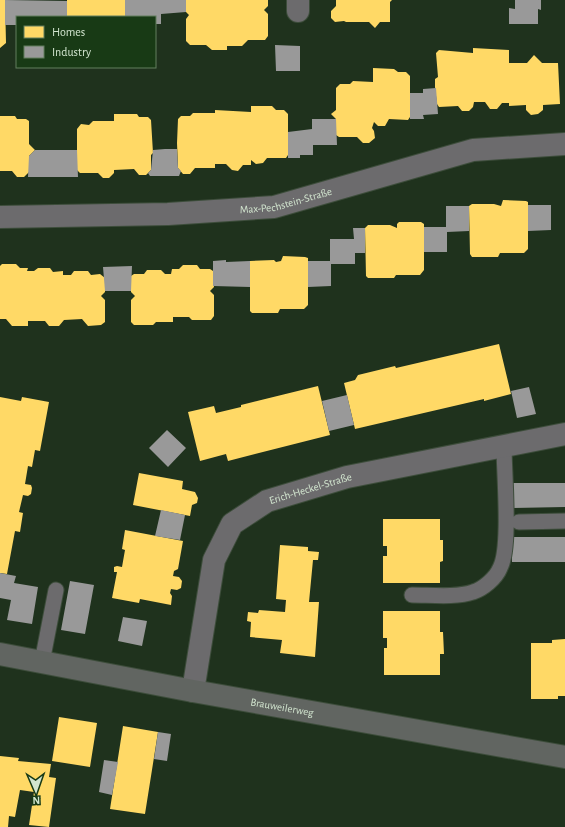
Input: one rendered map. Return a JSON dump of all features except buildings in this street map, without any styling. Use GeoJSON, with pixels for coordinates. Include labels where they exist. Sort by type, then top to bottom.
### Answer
{"type":"FeatureCollection","features":[{"type":"Feature","properties":{"kind":"street","name":"Max-Pechstein-Straße"},"geometry":{"type":"LineString","coordinates":[[0,217],[168,214],[274,207],[473,150],[565,144]]}},
{"type":"Feature","properties":{"kind":"street","name":"Erich-Heckel-Straße"},"geometry":{"type":"LineString","coordinates":[[193,691],[214,560],[232,524],[268,501],[347,476],[565,434]]}},
{"type":"Feature","properties":{"kind":"street","name":"Brauweilerweg"},"geometry":{"type":"LineString","coordinates":[[0,654],[193,691],[565,756]]}},
{"type":"Feature","properties":{"kind":"lane"},"geometry":{"type":"LineString","coordinates":[[412,595],[447,595],[473,592],[489,582],[500,569],[506,552],[504,446]]}},
{"type":"Feature","properties":{"kind":"lane"},"geometry":{"type":"LineString","coordinates":[[519,522],[565,521]]}},
{"type":"Feature","properties":{"kind":"lane"},"geometry":{"type":"LineString","coordinates":[[42,662],[56,590]]}}]}
